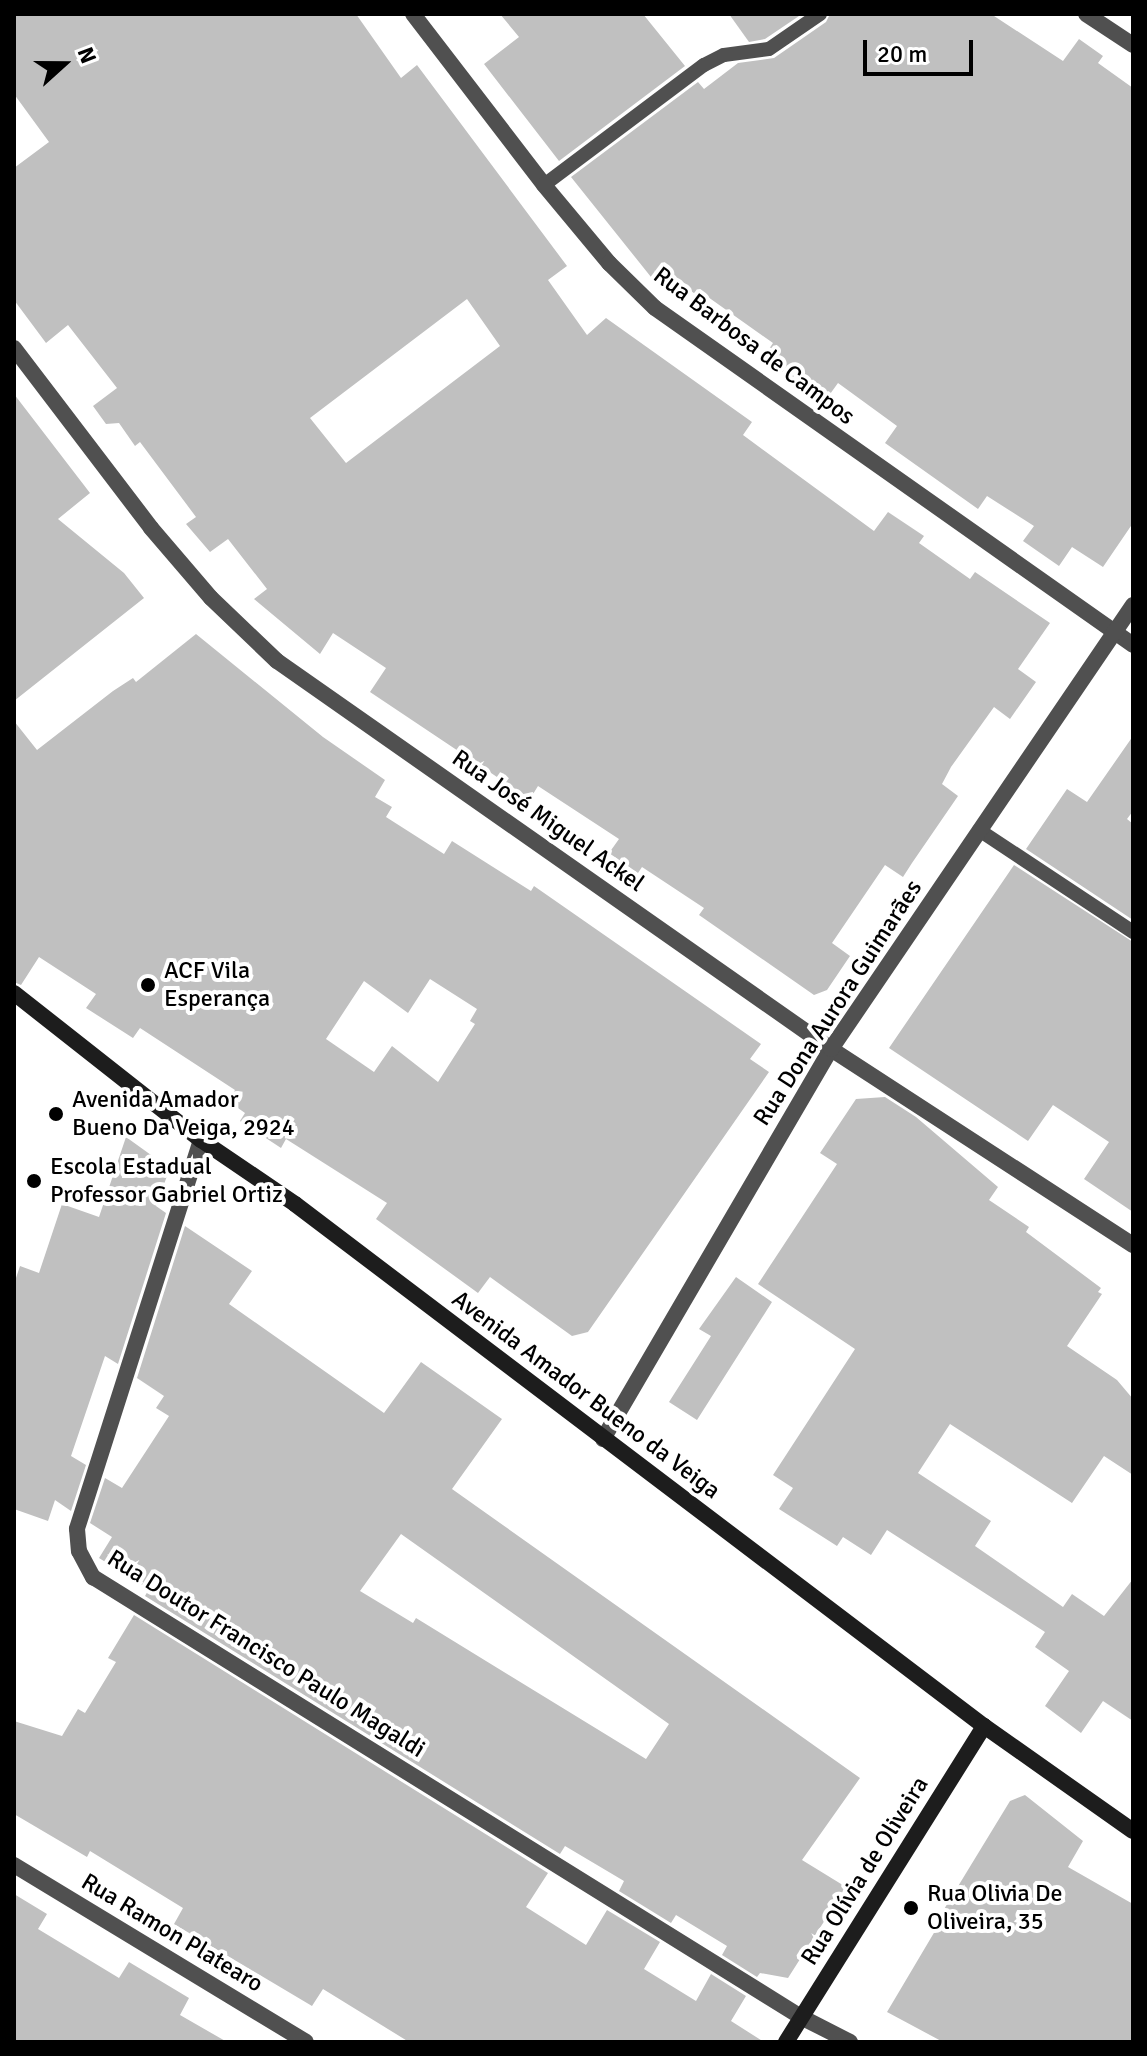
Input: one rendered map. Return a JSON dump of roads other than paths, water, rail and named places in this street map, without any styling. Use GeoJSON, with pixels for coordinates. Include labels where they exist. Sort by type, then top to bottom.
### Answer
{"type":"FeatureCollection","features":[{"type":"Feature","properties":{"kind":"main road","name":"Avenida Amador Bueno da Veiga"},"geometry":{"type":"LineString","coordinates":[[14,993],[201,1140],[295,1204],[984,1726],[1133,1831]]}},
{"type":"Feature","properties":{"kind":"main road","name":"Rua Olívia de Oliveira"},"geometry":{"type":"LineString","coordinates":[[786,2042],[984,1726]]}},
{"type":"Feature","properties":{"kind":"street","name":"Rua Barbosa de Campos"},"geometry":{"type":"LineString","coordinates":[[413,14],[544,185],[609,263],[655,308],[1133,645]]}},
{"type":"Feature","properties":{"kind":"street"},"geometry":{"type":"LineString","coordinates":[[1086,14],[1133,45]]}},
{"type":"Feature","properties":{"kind":"street","name":"Rua José Miguel Ackel"},"geometry":{"type":"LineString","coordinates":[[14,348],[151,528],[211,598],[277,661],[831,1049],[1133,1245]]}},
{"type":"Feature","properties":{"kind":"street","name":"Rua Dona Aurora Guimarães"},"geometry":{"type":"LineString","coordinates":[[603,1439],[831,1049],[1133,605]]}},
{"type":"Feature","properties":{"kind":"street","name":"Rua Doutor Francisco Paulo Magaldi"},"geometry":{"type":"LineString","coordinates":[[201,1140],[77,1529],[79,1551],[93,1577],[801,2017],[850,2042]]}},
{"type":"Feature","properties":{"kind":"street","name":"Rua Ramon Platearo"},"geometry":{"type":"LineString","coordinates":[[14,1865],[306,2042]]}},
{"type":"Feature","properties":{"kind":"lane"},"geometry":{"type":"LineString","coordinates":[[544,185],[704,65],[724,55],[769,49],[820,14]]}},
{"type":"Feature","properties":{"kind":"lane"},"geometry":{"type":"LineString","coordinates":[[979,830],[1133,932]]}},
{"type":"Feature","properties":{"kind":"place","name":"ACF Vila Esperança"},"geometry":{"type":"Point","coordinates":[148,985]}},
{"type":"Feature","properties":{"kind":"place","name":"Avenida Amador Bueno Da Veiga, 2924"},"geometry":{"type":"Point","coordinates":[56,1114]}},
{"type":"Feature","properties":{"kind":"place","name":"Escola Estadual Professor Gabriel Ortiz"},"geometry":{"type":"Point","coordinates":[34,1181]}},
{"type":"Feature","properties":{"kind":"place","name":"Rua Olivia De Oliveira, 35"},"geometry":{"type":"Point","coordinates":[911,1908]}}]}
